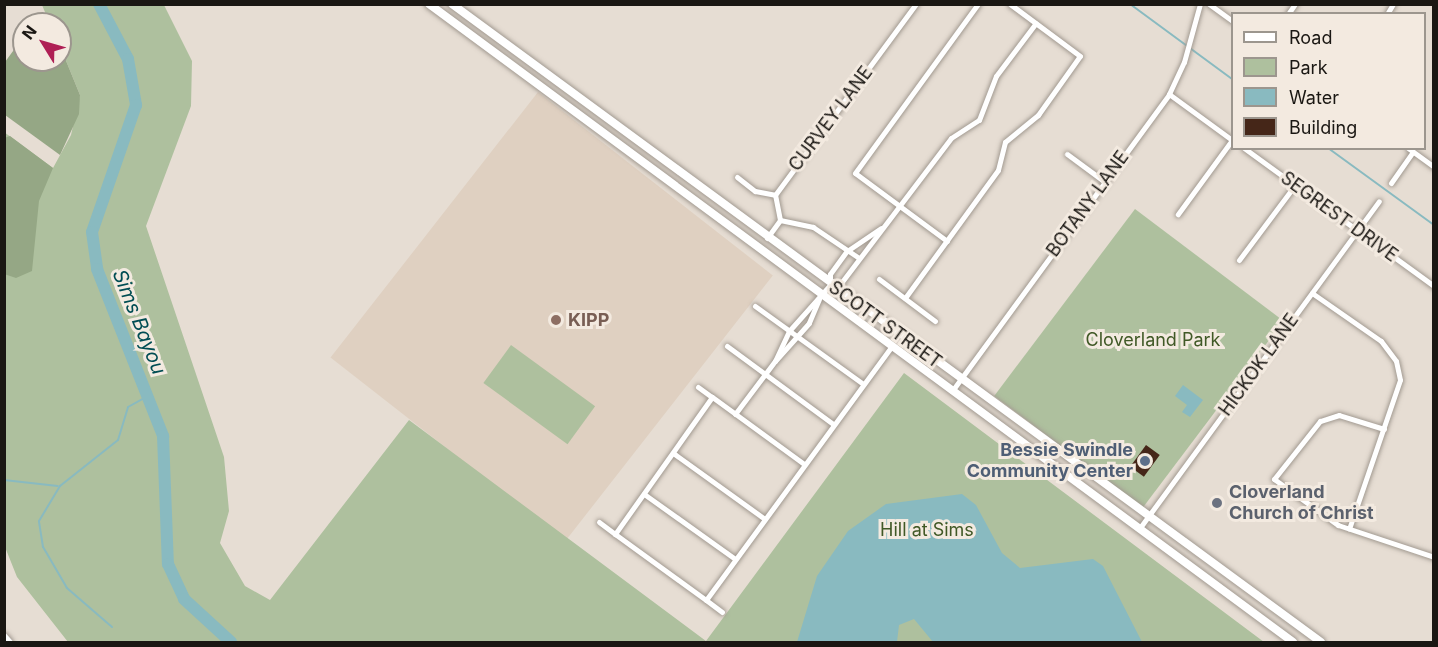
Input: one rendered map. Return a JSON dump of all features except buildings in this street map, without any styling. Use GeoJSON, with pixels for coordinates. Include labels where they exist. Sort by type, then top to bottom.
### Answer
{"type":"FeatureCollection","features":[{"type":"Feature","properties":{"kind":"main road","name":"SCOTT STREET"},"geometry":{"type":"LineString","coordinates":[[429,4],[710,211],[821,297],[1293,642]]}},
{"type":"Feature","properties":{"kind":"main road","name":"SCOTT STREET"},"geometry":{"type":"LineString","coordinates":[[452,4],[1147,518],[1321,642]]}},
{"type":"Feature","properties":{"kind":"main road"},"geometry":{"type":"LineString","coordinates":[[468,32],[474,21]]}},
{"type":"Feature","properties":{"kind":"main road"},"geometry":{"type":"LineString","coordinates":[[625,148],[633,138]]}},
{"type":"Feature","properties":{"kind":"main road"},"geometry":{"type":"LineString","coordinates":[[710,211],[718,201]]}},
{"type":"Feature","properties":{"kind":"main road"},"geometry":{"type":"LineString","coordinates":[[1045,459],[1053,448]]}},
{"type":"Feature","properties":{"kind":"street","name":"CURVEY LANE"},"geometry":{"type":"LineString","coordinates":[[775,195],[916,4]]}},
{"type":"Feature","properties":{"kind":"street"},"geometry":{"type":"LineString","coordinates":[[947,241],[855,173],[978,4]]}},
{"type":"Feature","properties":{"kind":"street"},"geometry":{"type":"LineString","coordinates":[[905,298],[998,170],[1005,142],[1038,115],[1080,56],[1010,4]]}},
{"type":"Feature","properties":{"kind":"street","name":"BOTANY LANE"},"geometry":{"type":"LineString","coordinates":[[952,391],[1169,94],[1187,54],[1200,4]]}},
{"type":"Feature","properties":{"kind":"street"},"geometry":{"type":"LineString","coordinates":[[1209,4],[1231,20]]}},
{"type":"Feature","properties":{"kind":"street"},"geometry":{"type":"LineString","coordinates":[[830,285],[841,283],[951,138],[979,120],[996,76],[1036,23]]}},
{"type":"Feature","properties":{"kind":"street"},"geometry":{"type":"LineString","coordinates":[[1169,94],[1231,139]]}},
{"type":"Feature","properties":{"kind":"street"},"geometry":{"type":"LineString","coordinates":[[1178,214],[1231,143]]}},
{"type":"Feature","properties":{"kind":"street","name":"SEGREST DRIVE"},"geometry":{"type":"LineString","coordinates":[[1247,150],[1434,286]]}},
{"type":"Feature","properties":{"kind":"street"},"geometry":{"type":"LineString","coordinates":[[1391,183],[1410,150],[1434,167]]}},
{"type":"Feature","properties":{"kind":"street"},"geometry":{"type":"LineString","coordinates":[[1067,154],[1105,182]]}},
{"type":"Feature","properties":{"kind":"street"},"geometry":{"type":"LineString","coordinates":[[736,177],[755,191],[775,195],[780,220],[767,238]]}},
{"type":"Feature","properties":{"kind":"street"},"geometry":{"type":"LineString","coordinates":[[1239,260],[1295,185]]}},
{"type":"Feature","properties":{"kind":"street","name":"HICKOK LANE"},"geometry":{"type":"LineString","coordinates":[[1139,528],[1378,201]]}},
{"type":"Feature","properties":{"kind":"street"},"geometry":{"type":"LineString","coordinates":[[780,220],[813,227],[859,258]]}},
{"type":"Feature","properties":{"kind":"street"},"geometry":{"type":"LineString","coordinates":[[775,361],[789,330],[830,285],[830,274],[847,252],[885,226]]}},
{"type":"Feature","properties":{"kind":"street"},"geometry":{"type":"LineString","coordinates":[[879,279],[935,321]]}},
{"type":"Feature","properties":{"kind":"street"},"geometry":{"type":"LineString","coordinates":[[1312,293],[1380,341],[1396,361],[1400,380],[1349,529]]}},
{"type":"Feature","properties":{"kind":"street"},"geometry":{"type":"LineString","coordinates":[[735,414],[775,361],[799,337],[809,323],[821,297]]}},
{"type":"Feature","properties":{"kind":"street"},"geometry":{"type":"LineString","coordinates":[[755,306],[863,384]]}},
{"type":"Feature","properties":{"kind":"street"},"geometry":{"type":"LineString","coordinates":[[800,316],[809,323]]}},
{"type":"Feature","properties":{"kind":"street"},"geometry":{"type":"LineString","coordinates":[[728,346],[833,424]]}},
{"type":"Feature","properties":{"kind":"street"},"geometry":{"type":"LineString","coordinates":[[706,600],[891,346]]}},
{"type":"Feature","properties":{"kind":"street"},"geometry":{"type":"LineString","coordinates":[[698,387],[804,464]]}},
{"type":"Feature","properties":{"kind":"street"},"geometry":{"type":"LineString","coordinates":[[615,534],[712,398]]}},
{"type":"Feature","properties":{"kind":"street"},"geometry":{"type":"LineString","coordinates":[[1384,429],[1339,415],[1308,430],[1274,478],[1349,529],[1434,557]]}},
{"type":"Feature","properties":{"kind":"street"},"geometry":{"type":"LineString","coordinates":[[673,453],[765,519]]}},
{"type":"Feature","properties":{"kind":"street"},"geometry":{"type":"LineString","coordinates":[[644,494],[735,559]]}},
{"type":"Feature","properties":{"kind":"street"},"geometry":{"type":"LineString","coordinates":[[598,522],[722,612]]}},
{"type":"Feature","properties":{"kind":"street"},"geometry":{"type":"LineString","coordinates":[[4,635],[10,642]]}},
{"type":"Feature","properties":{"kind":"shaded area","name":"KIPP"},"geometry":{"type":"Polygon","coordinates":[[[538,92],[773,275],[565,541],[331,358],[538,92]]]}},
{"type":"Feature","properties":{"kind":"green space","name":"Hill at Sims"},"geometry":{"type":"Polygon","coordinates":[[[42,5],[164,5],[192,61],[191,106],[146,226],[224,457],[229,511],[220,543],[245,586],[270,600],[409,420],[706,641],[904,373],[1264,642],[68,642],[17,577],[5,547],[4,132],[53,168],[71,135],[80,95],[71,72],[72,12],[45,12],[42,5]]]}},
{"type":"Feature","properties":{"kind":"green space"},"geometry":{"type":"Polygon","coordinates":[[[12,52],[12,72],[71,72],[80,95],[79,114],[60,155],[5,115],[5,62],[12,52]]]}},
{"type":"Feature","properties":{"kind":"green space"},"geometry":{"type":"Polygon","coordinates":[[[10,136],[53,168],[39,201],[32,271],[16,278],[4,274],[4,138],[10,136]]]}},
{"type":"Feature","properties":{"kind":"green space","name":"Cloverland Park"},"geometry":{"type":"Polygon","coordinates":[[[1135,209],[1284,321],[1143,508],[994,396],[1135,209]]]}},
{"type":"Feature","properties":{"kind":"green space"},"geometry":{"type":"Polygon","coordinates":[[[511,345],[595,406],[568,444],[483,383],[511,345]]]}},
{"type":"Feature","properties":{"kind":"water"},"geometry":{"type":"Polygon","coordinates":[[[1183,385],[1203,400],[1190,417],[1182,412],[1187,405],[1175,396],[1183,385]]]}},
{"type":"Feature","properties":{"kind":"water"},"geometry":{"type":"Polygon","coordinates":[[[962,494],[976,505],[1002,553],[1020,568],[1093,559],[1103,566],[1142,642],[933,642],[914,619],[899,625],[897,642],[797,642],[817,576],[848,531],[886,504],[962,494]]]}},
{"type":"Feature","properties":{"kind":"waterway","name":"Sims Bayou"},"geometry":{"type":"LineString","coordinates":[[99,4],[128,59],[136,105],[92,232],[97,269],[163,436],[168,564],[184,599],[231,642]]}},
{"type":"Feature","properties":{"kind":"waterway"},"geometry":{"type":"LineString","coordinates":[[1130,4],[1231,78]]}},
{"type":"Feature","properties":{"kind":"waterway"},"geometry":{"type":"LineString","coordinates":[[1331,150],[1434,225]]}},
{"type":"Feature","properties":{"kind":"waterway"},"geometry":{"type":"LineString","coordinates":[[112,627],[67,588],[43,547],[39,521],[60,486],[118,440],[128,407],[146,397]]}},
{"type":"Feature","properties":{"kind":"waterway"},"geometry":{"type":"LineString","coordinates":[[4,480],[58,486]]}},
{"type":"Feature","properties":{"kind":"place","name":"KIPP"},"geometry":{"type":"Point","coordinates":[556,320]}},
{"type":"Feature","properties":{"kind":"place","name":"Bessie Swindle Community Center"},"geometry":{"type":"Point","coordinates":[1145,461]}},
{"type":"Feature","properties":{"kind":"place","name":"Cloverland Church of Christ"},"geometry":{"type":"Point","coordinates":[1217,503]}}]}
